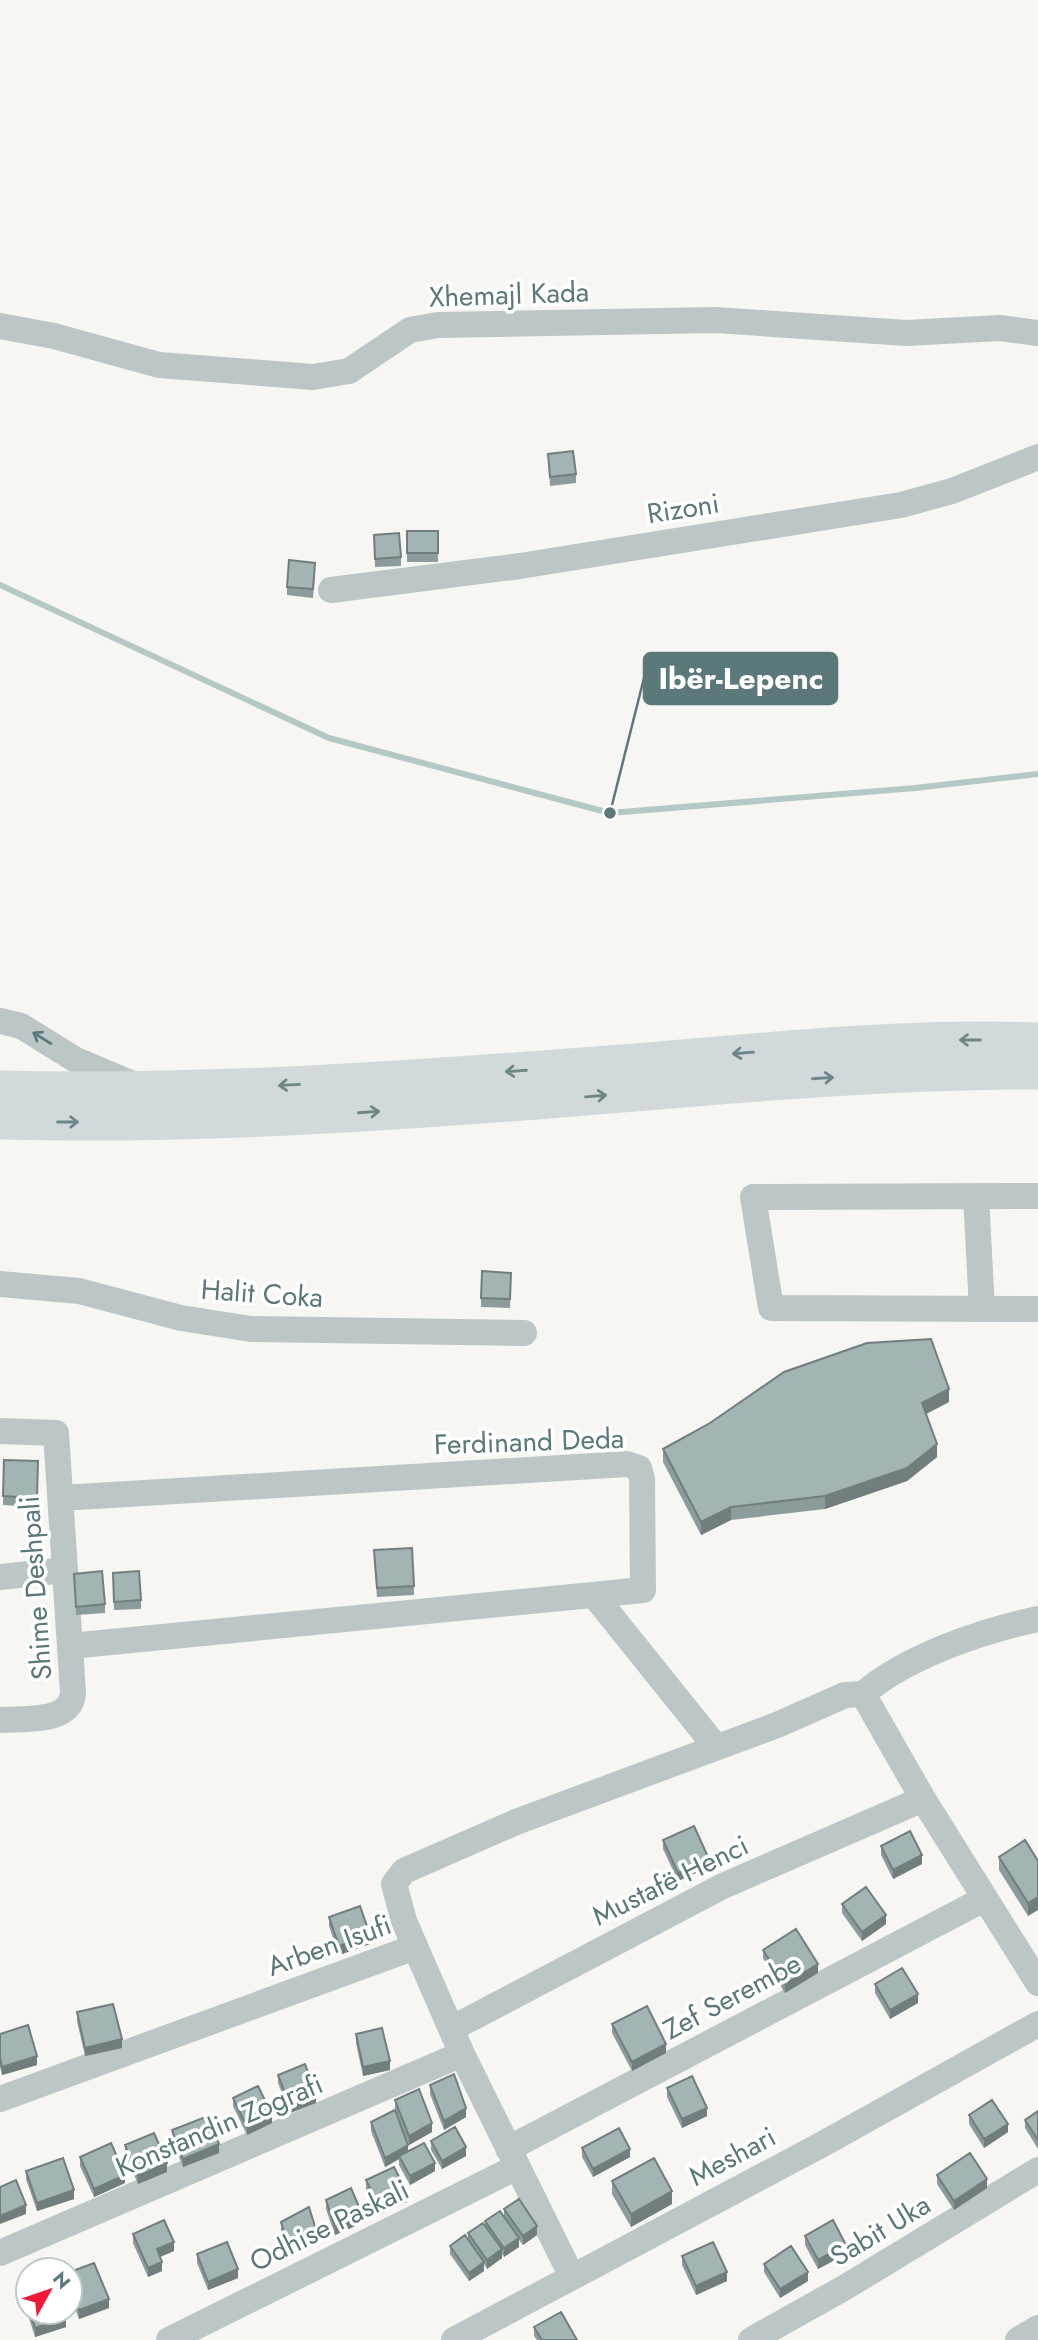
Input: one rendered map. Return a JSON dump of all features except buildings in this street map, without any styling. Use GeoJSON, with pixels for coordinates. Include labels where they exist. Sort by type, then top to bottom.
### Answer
{"type":"FeatureCollection","features":[{"type":"Feature","properties":{"kind":"highway"},"geometry":{"type":"LineString","coordinates":[[0,1089],[147,1090],[349,1082],[887,1042],[1038,1041]]}},
{"type":"Feature","properties":{"kind":"highway"},"geometry":{"type":"LineString","coordinates":[[0,1121],[220,1120],[508,1103],[880,1074],[1038,1071]]}},
{"type":"Feature","properties":{"kind":"street","name":"Xhemajl Kada"},"geometry":{"type":"LineString","coordinates":[[0,326],[54,336],[159,365],[313,377],[349,371],[410,330],[438,325],[716,320],[906,333],[1000,328],[1038,332]]}},
{"type":"Feature","properties":{"kind":"street","name":"Rizoni"},"geometry":{"type":"LineString","coordinates":[[331,590],[520,566],[901,505],[952,491],[1038,457]]}},
{"type":"Feature","properties":{"kind":"street"},"geometry":{"type":"LineString","coordinates":[[0,1021],[21,1026],[76,1060],[147,1090]]}},
{"type":"Feature","properties":{"kind":"street"},"geometry":{"type":"LineString","coordinates":[[976,1196],[982,1309]]}},
{"type":"Feature","properties":{"kind":"street"},"geometry":{"type":"LineString","coordinates":[[1038,1196],[753,1197],[771,1308],[1038,1309]]}},
{"type":"Feature","properties":{"kind":"street","name":"Halit Coka"},"geometry":{"type":"LineString","coordinates":[[0,1284],[79,1291],[181,1318],[251,1329],[524,1333]]}},
{"type":"Feature","properties":{"kind":"street","name":"Shime Deshpali"},"geometry":{"type":"LineString","coordinates":[[0,1431],[56,1433],[73,1693],[68,1707],[56,1715],[0,1720]]}},
{"type":"Feature","properties":{"kind":"street","name":"Ferdinand Deda"},"geometry":{"type":"LineString","coordinates":[[61,1498],[634,1465],[639,1468],[642,1479],[643,1590],[70,1646]]}},
{"type":"Feature","properties":{"kind":"street"},"geometry":{"type":"LineString","coordinates":[[0,1577],[65,1570]]}},
{"type":"Feature","properties":{"kind":"street"},"geometry":{"type":"LineString","coordinates":[[594,1595],[716,1747]]}},
{"type":"Feature","properties":{"kind":"street"},"geometry":{"type":"LineString","coordinates":[[415,1947],[394,1884],[404,1871],[516,1822],[845,1695],[863,1694],[883,1676],[929,1655],[1038,1619]]}},
{"type":"Feature","properties":{"kind":"street"},"geometry":{"type":"LineString","coordinates":[[863,1694],[923,1799],[1038,1983]]}},
{"type":"Feature","properties":{"kind":"street","name":"Mustafë Henci"},"geometry":{"type":"LineString","coordinates":[[451,2029],[723,1886],[923,1799]]}},
{"type":"Feature","properties":{"kind":"street","name":"Zef Serembe"},"geometry":{"type":"LineString","coordinates":[[512,2158],[984,1899]]}},
{"type":"Feature","properties":{"kind":"street","name":"Arben Isufi"},"geometry":{"type":"LineString","coordinates":[[0,2099],[415,1947],[462,2054],[572,2277]]}},
{"type":"Feature","properties":{"kind":"street","name":"Meshari"},"geometry":{"type":"LineString","coordinates":[[454,2340],[821,2145],[1038,2024]]}},
{"type":"Feature","properties":{"kind":"street","name":"Konstandin Zografi"},"geometry":{"type":"LineString","coordinates":[[0,2253],[462,2054]]}},
{"type":"Feature","properties":{"kind":"street","name":"Odhise Paskali"},"geometry":{"type":"LineString","coordinates":[[169,2340],[512,2158]]}},
{"type":"Feature","properties":{"kind":"street","name":"Sabit Uka"},"geometry":{"type":"LineString","coordinates":[[751,2340],[844,2288],[1038,2171]]}},
{"type":"Feature","properties":{"kind":"street"},"geometry":{"type":"LineString","coordinates":[[1018,2340],[1038,2328]]}},
{"type":"Feature","properties":{"kind":"waterway"},"geometry":{"type":"LineString","coordinates":[[0,585],[329,738],[610,813],[915,788],[1038,774]]}},
{"type":"Feature","properties":{"kind":"place","name":"Ibër-Lepenc"},"geometry":{"type":"Point","coordinates":[610,813]}}]}
